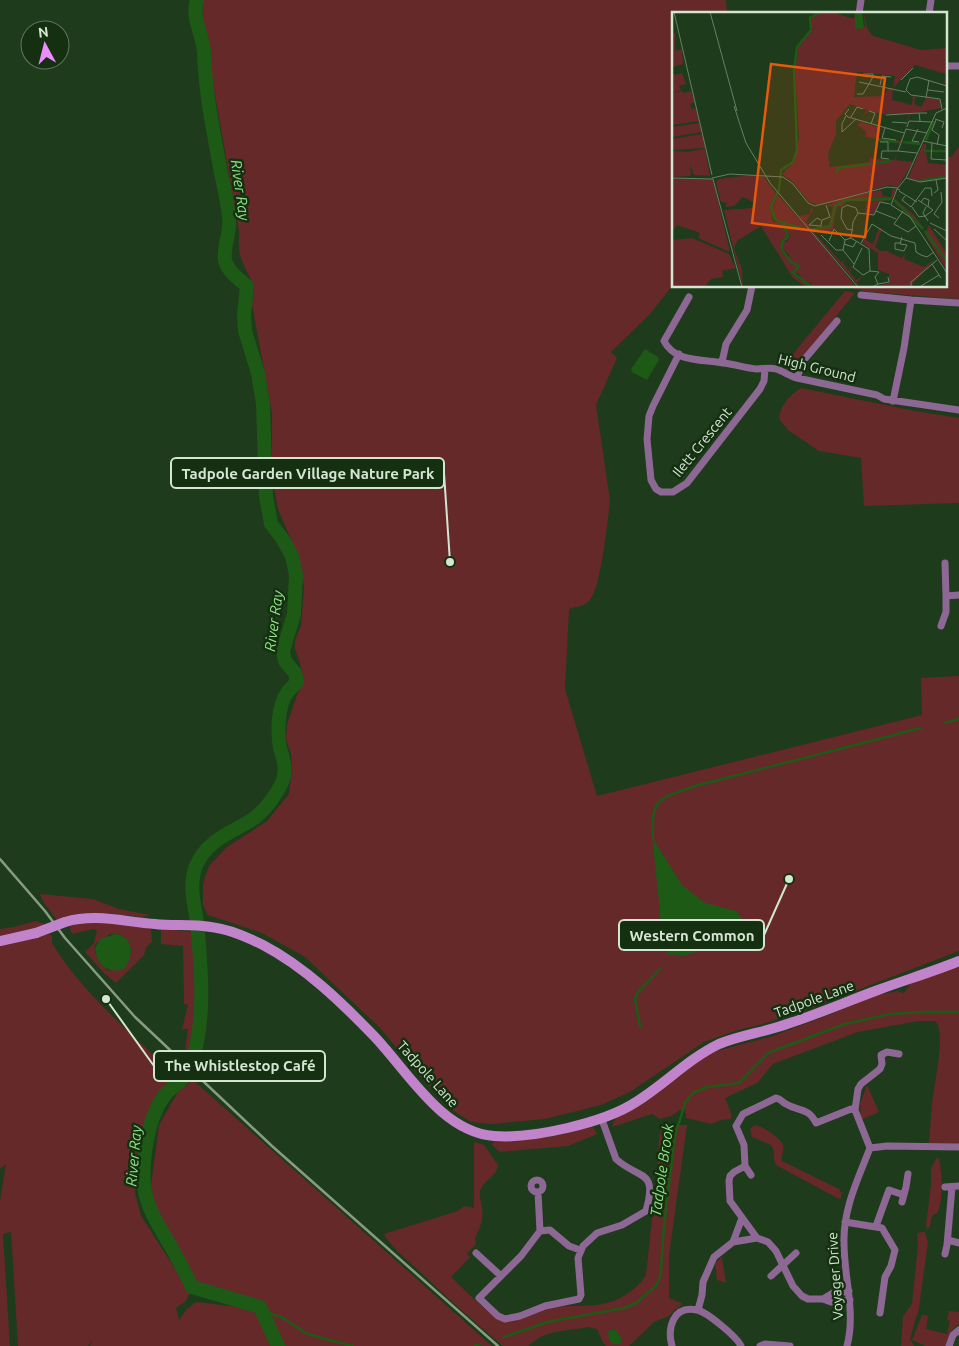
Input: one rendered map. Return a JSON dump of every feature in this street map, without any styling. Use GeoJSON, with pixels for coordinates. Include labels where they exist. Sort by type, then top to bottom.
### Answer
{"type":"FeatureCollection","features":[{"type":"Feature","properties":{"kind":"street"},"geometry":{"type":"LineString","coordinates":[[946,66],[959,66]]}},
{"type":"Feature","properties":{"kind":"street"},"geometry":{"type":"LineString","coordinates":[[722,362],[726,344],[747,310],[752,288]]}},
{"type":"Feature","properties":{"kind":"street"},"geometry":{"type":"LineString","coordinates":[[861,295],[959,303]]}},
{"type":"Feature","properties":{"kind":"street"},"geometry":{"type":"LineString","coordinates":[[679,354],[667,346],[665,338],[690,297]]}},
{"type":"Feature","properties":{"kind":"street"},"geometry":{"type":"LineString","coordinates":[[893,401],[904,348],[911,300]]}},
{"type":"Feature","properties":{"kind":"street"},"geometry":{"type":"LineString","coordinates":[[797,378],[803,362],[837,321]]}},
{"type":"Feature","properties":{"kind":"street","name":"High Ground"},"geometry":{"type":"LineString","coordinates":[[679,354],[696,361],[722,362],[749,368],[777,369],[786,375],[877,395],[884,399],[959,410]]}},
{"type":"Feature","properties":{"kind":"street","name":"Ilett Crescent"},"geometry":{"type":"LineString","coordinates":[[679,354],[653,406],[648,428],[651,480],[661,492],[673,492],[687,483],[760,389],[764,381],[765,369]]}},
{"type":"Feature","properties":{"kind":"street"},"geometry":{"type":"LineString","coordinates":[[941,626],[946,612],[944,563]]}},
{"type":"Feature","properties":{"kind":"street"},"geometry":{"type":"LineString","coordinates":[[946,596],[959,595]]}},
{"type":"Feature","properties":{"kind":"street","name":"Tadpole Lane"},"geometry":{"type":"LineString","coordinates":[[0,941],[36,933],[64,922],[104,917],[154,924],[215,928],[240,935],[263,945],[286,959],[308,976],[374,1036],[449,1118],[468,1130],[485,1135],[512,1136],[556,1130],[601,1118],[636,1103],[697,1057],[721,1044],[794,1022],[959,961]]}},
{"type":"Feature","properties":{"kind":"street"},"geometry":{"type":"LineString","coordinates":[[899,1054],[887,1052],[881,1055],[882,1064],[880,1069],[861,1084],[858,1089],[855,1110],[870,1148],[887,1146],[959,1147]]}},
{"type":"Feature","properties":{"kind":"street"},"geometry":{"type":"LineString","coordinates":[[751,1175],[745,1166],[744,1145],[736,1126],[746,1112],[779,1098],[788,1106],[800,1108],[809,1114],[816,1123],[847,1110],[855,1110]]}},
{"type":"Feature","properties":{"kind":"street"},"geometry":{"type":"LineString","coordinates":[[538,1192],[540,1231],[521,1256],[479,1298],[498,1316],[505,1319],[520,1316],[548,1305],[579,1299],[582,1295],[578,1258],[580,1250],[597,1233],[622,1225],[646,1211],[649,1186],[647,1178],[616,1159],[601,1118]]}},
{"type":"Feature","properties":{"kind":"street","name":"Voyager Drive"},"geometry":{"type":"LineString","coordinates":[[847,1346],[851,1319],[844,1243],[845,1222],[851,1196],[870,1148]]}},
{"type":"Feature","properties":{"kind":"street"},"geometry":{"type":"LineString","coordinates":[[745,1166],[732,1173],[729,1181],[730,1201],[757,1238]]}},
{"type":"Feature","properties":{"kind":"street"},"geometry":{"type":"LineString","coordinates":[[876,1226],[889,1190],[903,1198],[908,1174]]}},
{"type":"Feature","properties":{"kind":"street"},"geometry":{"type":"LineString","coordinates":[[945,1254],[948,1240],[952,1187]]}},
{"type":"Feature","properties":{"kind":"street"},"geometry":{"type":"LineString","coordinates":[[733,1242],[742,1218]]}},
{"type":"Feature","properties":{"kind":"street"},"geometry":{"type":"LineString","coordinates":[[845,1222],[882,1228],[895,1252],[885,1277],[880,1313]]}},
{"type":"Feature","properties":{"kind":"street"},"geometry":{"type":"LineString","coordinates":[[540,1231],[550,1230],[565,1243],[580,1250]]}},
{"type":"Feature","properties":{"kind":"street"},"geometry":{"type":"LineString","coordinates":[[698,1310],[703,1282],[714,1257],[733,1242],[757,1238],[768,1242],[773,1247],[790,1283],[802,1296],[810,1300],[823,1299],[831,1302],[850,1300]]}},
{"type":"Feature","properties":{"kind":"street"},"geometry":{"type":"LineString","coordinates":[[948,1240],[959,1243]]}},
{"type":"Feature","properties":{"kind":"street"},"geometry":{"type":"LineString","coordinates":[[476,1253],[500,1276]]}},
{"type":"Feature","properties":{"kind":"street"},"geometry":{"type":"LineString","coordinates":[[771,1276],[796,1253]]}},
{"type":"Feature","properties":{"kind":"street"},"geometry":{"type":"LineString","coordinates":[[823,1299],[833,1293],[849,1291]]}},
{"type":"Feature","properties":{"kind":"street"},"geometry":{"type":"LineString","coordinates":[[672,1346],[669,1328],[673,1319],[684,1311],[698,1310],[736,1338],[742,1346]]}},
{"type":"Feature","properties":{"kind":"street"},"geometry":{"type":"LineString","coordinates":[[949,1346],[953,1335],[959,1330]]}},
{"type":"Feature","properties":{"kind":"street"},"geometry":{"type":"LineString","coordinates":[[760,1346],[765,1344],[790,1346]]}},
{"type":"Feature","properties":{"kind":"shaded area"},"geometry":{"type":"Polygon","coordinates":[[[203,0],[726,0],[727,12],[672,12],[672,286],[650,314],[611,352],[617,358],[596,405],[610,500],[606,537],[594,593],[586,604],[569,609],[565,689],[597,796],[922,715],[921,678],[959,676],[959,951],[816,1006],[704,1042],[630,1092],[601,1105],[545,1119],[492,1124],[471,1122],[454,1111],[425,1082],[381,1029],[305,957],[262,933],[208,915],[203,905],[203,884],[209,866],[227,847],[267,821],[289,794],[292,769],[291,754],[286,739],[287,724],[303,678],[295,649],[295,640],[301,626],[304,587],[298,556],[278,509],[272,477],[272,413],[252,304],[253,286],[241,259],[239,231],[202,21],[203,0]]]}},
{"type":"Feature","properties":{"kind":"shaded area"},"geometry":{"type":"Polygon","coordinates":[[[959,147],[959,299],[869,292],[851,288],[946,288],[946,156],[951,157],[959,147]]]}},
{"type":"Feature","properties":{"kind":"shaded area"},"geometry":{"type":"Polygon","coordinates":[[[845,291],[855,293],[799,362],[795,372],[783,366],[845,291]]]}},
{"type":"Feature","properties":{"kind":"shaded area"},"geometry":{"type":"Polygon","coordinates":[[[645,349],[658,357],[659,360],[647,380],[632,372],[631,369],[645,349]]]}},
{"type":"Feature","properties":{"kind":"shaded area"},"geometry":{"type":"Polygon","coordinates":[[[801,388],[959,418],[959,503],[864,506],[861,458],[819,451],[788,430],[779,419],[781,409],[786,401],[801,388]]]}},
{"type":"Feature","properties":{"kind":"shaded area"},"geometry":{"type":"Polygon","coordinates":[[[653,839],[682,885],[705,903],[736,911],[743,920],[741,931],[704,949],[684,956],[672,954],[669,956],[667,954],[669,952],[661,927],[653,839]]]}},
{"type":"Feature","properties":{"kind":"shaded area"},"geometry":{"type":"Polygon","coordinates":[[[40,894],[93,899],[119,909],[150,915],[142,917],[90,914],[57,920],[44,903],[40,894]]]}},
{"type":"Feature","properties":{"kind":"shaded area"},"geometry":{"type":"Polygon","coordinates":[[[36,921],[44,924],[44,927],[0,938],[0,929],[36,921]]]}},
{"type":"Feature","properties":{"kind":"shaded area"},"geometry":{"type":"Polygon","coordinates":[[[93,921],[117,922],[151,929],[152,942],[147,946],[144,955],[116,983],[85,952],[94,943],[97,931],[94,929],[72,934],[69,926],[93,921]],[[110,934],[95,944],[95,952],[98,959],[109,971],[131,954],[130,945],[126,938],[110,934]]]}},
{"type":"Feature","properties":{"kind":"shaded area"},"geometry":{"type":"Polygon","coordinates":[[[161,928],[191,932],[196,939],[197,1018],[188,1063],[182,1059],[185,1052],[188,1029],[182,1029],[188,1005],[184,1004],[183,946],[161,944],[161,928]]]}},
{"type":"Feature","properties":{"kind":"shaded area"},"geometry":{"type":"Polygon","coordinates":[[[50,934],[52,943],[64,961],[93,996],[175,1075],[176,1081],[156,1098],[150,1112],[136,1166],[135,1193],[141,1216],[190,1292],[186,1301],[176,1308],[179,1320],[186,1310],[196,1302],[249,1308],[259,1314],[274,1346],[90,1346],[93,1340],[88,1346],[18,1346],[11,1232],[3,1234],[10,1346],[0,1346],[0,1201],[6,1164],[0,1169],[0,944],[50,934]]]}},
{"type":"Feature","properties":{"kind":"shaded area"},"geometry":{"type":"Polygon","coordinates":[[[115,934],[126,938],[131,952],[125,968],[119,970],[104,967],[98,959],[95,948],[100,939],[115,934]]]}},
{"type":"Feature","properties":{"kind":"shaded area"},"geometry":{"type":"Polygon","coordinates":[[[959,963],[959,1144],[929,1143],[940,1039],[935,1021],[918,1021],[858,1032],[773,1064],[757,1083],[725,1098],[731,1113],[731,1119],[711,1124],[686,1118],[685,1109],[660,1119],[652,1114],[612,1127],[615,1119],[646,1101],[709,1053],[773,1036],[834,1013],[872,996],[897,991],[904,993],[912,981],[959,963]]]}},
{"type":"Feature","properties":{"kind":"shaded area"},"geometry":{"type":"Polygon","coordinates":[[[193,1080],[492,1346],[284,1346],[263,1306],[195,1284],[156,1214],[151,1185],[159,1125],[178,1092],[193,1080]]]}},
{"type":"Feature","properties":{"kind":"shaded area"},"geometry":{"type":"Polygon","coordinates":[[[867,1085],[879,1112],[861,1120],[860,1104],[867,1085]]]}},
{"type":"Feature","properties":{"kind":"shaded area"},"geometry":{"type":"Polygon","coordinates":[[[667,1125],[687,1125],[669,1255],[669,1298],[683,1304],[669,1316],[654,1322],[629,1346],[606,1346],[597,1329],[589,1327],[542,1336],[528,1346],[503,1346],[403,1256],[384,1234],[458,1211],[464,1206],[474,1208],[474,1142],[484,1145],[498,1165],[497,1169],[480,1191],[482,1219],[475,1238],[476,1244],[467,1254],[470,1257],[451,1277],[491,1314],[508,1322],[552,1307],[610,1302],[630,1292],[646,1275],[659,1139],[661,1130],[667,1125]]]}},
{"type":"Feature","properties":{"kind":"shaded area"},"geometry":{"type":"Polygon","coordinates":[[[754,1125],[770,1132],[779,1139],[783,1145],[782,1161],[839,1189],[842,1193],[841,1198],[839,1199],[776,1165],[771,1145],[752,1137],[750,1129],[754,1125]]]}},
{"type":"Feature","properties":{"kind":"shaded area"},"geometry":{"type":"Polygon","coordinates":[[[593,1127],[597,1134],[568,1146],[500,1152],[492,1145],[493,1142],[550,1137],[593,1127]]]}},
{"type":"Feature","properties":{"kind":"shaded area"},"geometry":{"type":"Polygon","coordinates":[[[937,1158],[939,1159],[941,1171],[941,1202],[937,1213],[932,1217],[930,1227],[927,1229],[931,1168],[937,1158]]]}},
{"type":"Feature","properties":{"kind":"shaded area"},"geometry":{"type":"Polygon","coordinates":[[[925,1232],[928,1242],[919,1308],[910,1339],[914,1346],[901,1346],[903,1316],[912,1304],[918,1244],[917,1234],[925,1232]]]}},
{"type":"Feature","properties":{"kind":"shaded area"},"geometry":{"type":"Polygon","coordinates":[[[722,1257],[726,1283],[717,1280],[715,1263],[722,1257]]]}},
{"type":"Feature","properties":{"kind":"shaded area"},"geometry":{"type":"Polygon","coordinates":[[[949,1311],[959,1312],[959,1324],[951,1331],[945,1346],[926,1346],[912,1340],[922,1315],[928,1316],[926,1329],[947,1334],[950,1321],[947,1320],[949,1311]]]}},
{"type":"Feature","properties":{"kind":"shaded area"},"geometry":{"type":"Polygon","coordinates":[[[610,1330],[615,1330],[620,1335],[622,1341],[620,1344],[615,1345],[609,1340],[608,1333],[610,1330]]]}},
{"type":"Feature","properties":{"kind":"waterway","name":"River Ray"},"geometry":{"type":"LineString","coordinates":[[197,0],[196,20],[203,45],[210,113],[227,201],[229,228],[225,260],[231,271],[247,286],[244,315],[245,331],[258,373],[263,404],[266,496],[271,524],[282,538],[292,556],[296,575],[294,614],[283,651],[285,661],[295,673],[297,682],[284,698],[280,711],[279,742],[285,771],[277,792],[260,813],[212,844],[200,857],[193,875],[192,891],[197,924],[201,988],[201,1015],[197,1042],[193,1060],[187,1073],[169,1090],[154,1114],[145,1151],[144,1185],[152,1213],[192,1287],[260,1307],[278,1346]]}},
{"type":"Feature","properties":{"kind":"waterway"},"geometry":{"type":"LineString","coordinates":[[945,723],[959,719]]}},
{"type":"Feature","properties":{"kind":"waterway"},"geometry":{"type":"LineString","coordinates":[[653,839],[653,815],[656,807],[666,797],[673,794],[695,786],[921,728]]}},
{"type":"Feature","properties":{"kind":"waterway"},"geometry":{"type":"LineString","coordinates":[[640,1026],[635,999],[638,992],[660,969]]}},
{"type":"Feature","properties":{"kind":"waterway","name":"Tadpole Brook"},"geometry":{"type":"LineString","coordinates":[[504,1337],[548,1322],[624,1308],[636,1303],[656,1286],[660,1277],[675,1136],[685,1103],[693,1093],[707,1087],[739,1083],[768,1053],[845,1024],[890,1014],[959,1012]]}},
{"type":"Feature","properties":{"kind":"waterway","name":"Tadpole Brook"},"geometry":{"type":"LineString","coordinates":[[263,1311],[283,1318],[307,1334],[352,1346]]}},
{"type":"Feature","properties":{"kind":"waterway","name":"Tadpole Brook"},"geometry":{"type":"LineString","coordinates":[[475,1346],[480,1344]]}},
{"type":"Feature","properties":{"kind":"railway"},"geometry":{"type":"LineString","coordinates":[[0,859],[45,911],[65,938],[135,1017],[272,1146],[498,1346]]}},
{"type":"Feature","properties":{"kind":"place","name":"Tadpole Garden Village Nature Park"},"geometry":{"type":"Point","coordinates":[450,562]}},
{"type":"Feature","properties":{"kind":"place","name":"Western Common"},"geometry":{"type":"Point","coordinates":[789,879]}},
{"type":"Feature","properties":{"kind":"place","name":"The Whistlestop Café"},"geometry":{"type":"Point","coordinates":[106,999]}}]}
